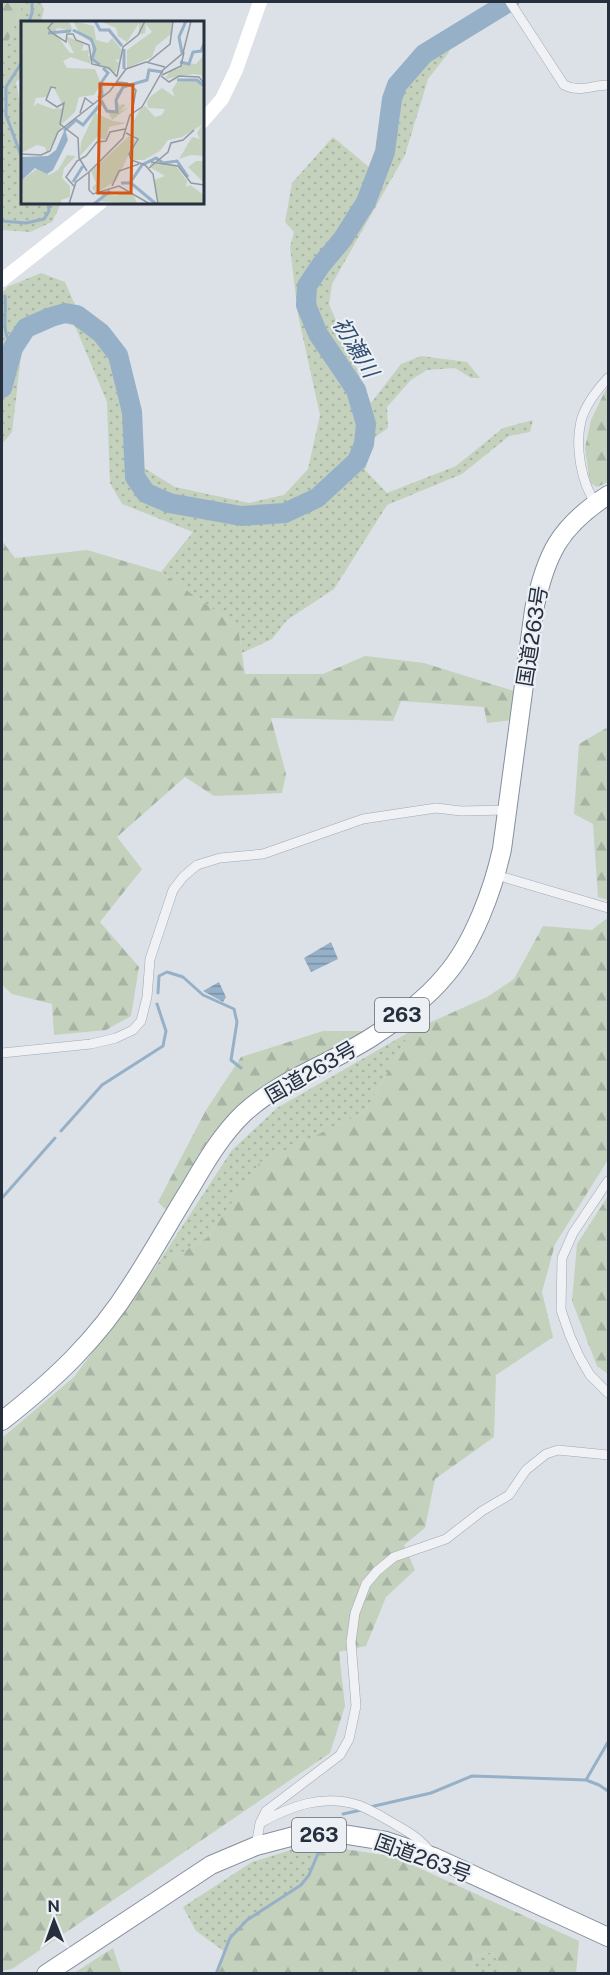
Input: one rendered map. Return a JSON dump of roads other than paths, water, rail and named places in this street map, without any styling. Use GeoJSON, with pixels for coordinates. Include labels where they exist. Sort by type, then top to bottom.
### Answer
{"type":"FeatureCollection","features":[{"type":"Feature","properties":{"kind":"highway","name":"国道263号"},"geometry":{"type":"LineString","coordinates":[[2,1420],[72,1362],[104,1324],[131,1286],[213,1151],[244,1114],[279,1087],[372,1037],[415,1005],[445,976],[463,950],[489,897],[502,849],[534,610],[541,578],[556,544],[578,517],[602,499]]}},
{"type":"Feature","properties":{"kind":"highway","name":"国道263号"},"geometry":{"type":"LineString","coordinates":[[46,1974],[211,1865],[256,1846],[298,1835],[342,1834],[386,1841],[434,1857],[609,1937]]}},
{"type":"Feature","properties":{"kind":"main road"},"geometry":{"type":"LineString","coordinates":[[204,120],[222,99],[232,80],[260,2]]}},
{"type":"Feature","properties":{"kind":"main road"},"geometry":{"type":"LineString","coordinates":[[2,280],[98,204]]}},
{"type":"Feature","properties":{"kind":"street"},"geometry":{"type":"LineString","coordinates":[[510,2],[564,85],[582,89],[609,85]]}},
{"type":"Feature","properties":{"kind":"street"},"geometry":{"type":"LineString","coordinates":[[602,499],[588,493],[579,457],[581,421],[595,391],[609,378]]}},
{"type":"Feature","properties":{"kind":"street"},"geometry":{"type":"LineString","coordinates":[[2,1053],[91,1044],[116,1038],[133,1030],[141,1021],[147,997],[150,959],[173,890],[197,865],[220,858],[263,854],[363,819],[436,808],[461,811],[507,810]]}},
{"type":"Feature","properties":{"kind":"street"},"geometry":{"type":"LineString","coordinates":[[496,875],[609,908]]}},
{"type":"Feature","properties":{"kind":"street"},"geometry":{"type":"LineString","coordinates":[[609,1181],[573,1233],[562,1258],[561,1310],[579,1356],[590,1375],[609,1393]]}},
{"type":"Feature","properties":{"kind":"street"},"geometry":{"type":"LineString","coordinates":[[256,1846],[260,1823],[266,1811],[340,1755],[349,1739],[356,1706],[351,1642],[355,1612],[366,1584],[377,1571],[394,1557],[446,1539],[482,1511],[509,1495],[526,1470],[546,1454],[558,1450],[609,1455]]}},
{"type":"Feature","properties":{"kind":"street"},"geometry":{"type":"LineString","coordinates":[[260,1823],[286,1809],[315,1801],[358,1805],[421,1839],[434,1857]]}},
{"type":"Feature","properties":{"kind":"water"},"geometry":{"type":"Polygon","coordinates":[[[331,942],[338,959],[311,972],[304,958],[331,942]]]}},
{"type":"Feature","properties":{"kind":"water"},"geometry":{"type":"Polygon","coordinates":[[[219,982],[226,997],[223,1002],[203,991],[219,982]]]}},
{"type":"Feature","properties":{"kind":"waterway"},"geometry":{"type":"LineString","coordinates":[[29,21],[32,2]]}},
{"type":"Feature","properties":{"kind":"waterway","name":"初瀬川"},"geometry":{"type":"LineString","coordinates":[[2,388],[13,348],[26,328],[65,313],[77,315],[101,333],[118,355],[132,412],[135,477],[146,493],[169,503],[241,516],[285,513],[317,498],[357,461],[364,444],[366,424],[356,390],[318,334],[306,305],[307,286],[342,240],[366,202],[385,152],[392,99],[397,85],[424,54],[509,2]]}},
{"type":"Feature","properties":{"kind":"waterway"},"geometry":{"type":"LineString","coordinates":[[21,64],[6,87],[6,115],[21,155]]}},
{"type":"Feature","properties":{"kind":"waterway"},"geometry":{"type":"LineString","coordinates":[[2,221],[26,223],[44,219],[49,211],[48,204]]}},
{"type":"Feature","properties":{"kind":"waterway"},"geometry":{"type":"LineString","coordinates":[[5,296],[5,329],[13,348]]}},
{"type":"Feature","properties":{"kind":"waterway"},"geometry":{"type":"LineString","coordinates":[[158,993],[159,976],[167,972],[183,977],[203,995],[234,1009],[237,1022],[231,1060],[241,1068]]}},
{"type":"Feature","properties":{"kind":"waterway"},"geometry":{"type":"LineString","coordinates":[[61,1131],[102,1085],[163,1046],[166,1031],[157,1004]]}},
{"type":"Feature","properties":{"kind":"waterway"},"geometry":{"type":"LineString","coordinates":[[2,1198],[55,1138]]}},
{"type":"Feature","properties":{"kind":"waterway"},"geometry":{"type":"LineString","coordinates":[[586,1780],[608,1742]]}},
{"type":"Feature","properties":{"kind":"waterway"},"geometry":{"type":"LineString","coordinates":[[370,1807],[431,1793],[472,1776],[586,1780],[608,1791]]}},
{"type":"Feature","properties":{"kind":"waterway"},"geometry":{"type":"LineString","coordinates":[[343,1814],[361,1810]]}},
{"type":"Feature","properties":{"kind":"waterway"},"geometry":{"type":"LineString","coordinates":[[216,1974],[230,1938],[247,1920],[301,1885],[309,1875],[319,1851]]}}]}
